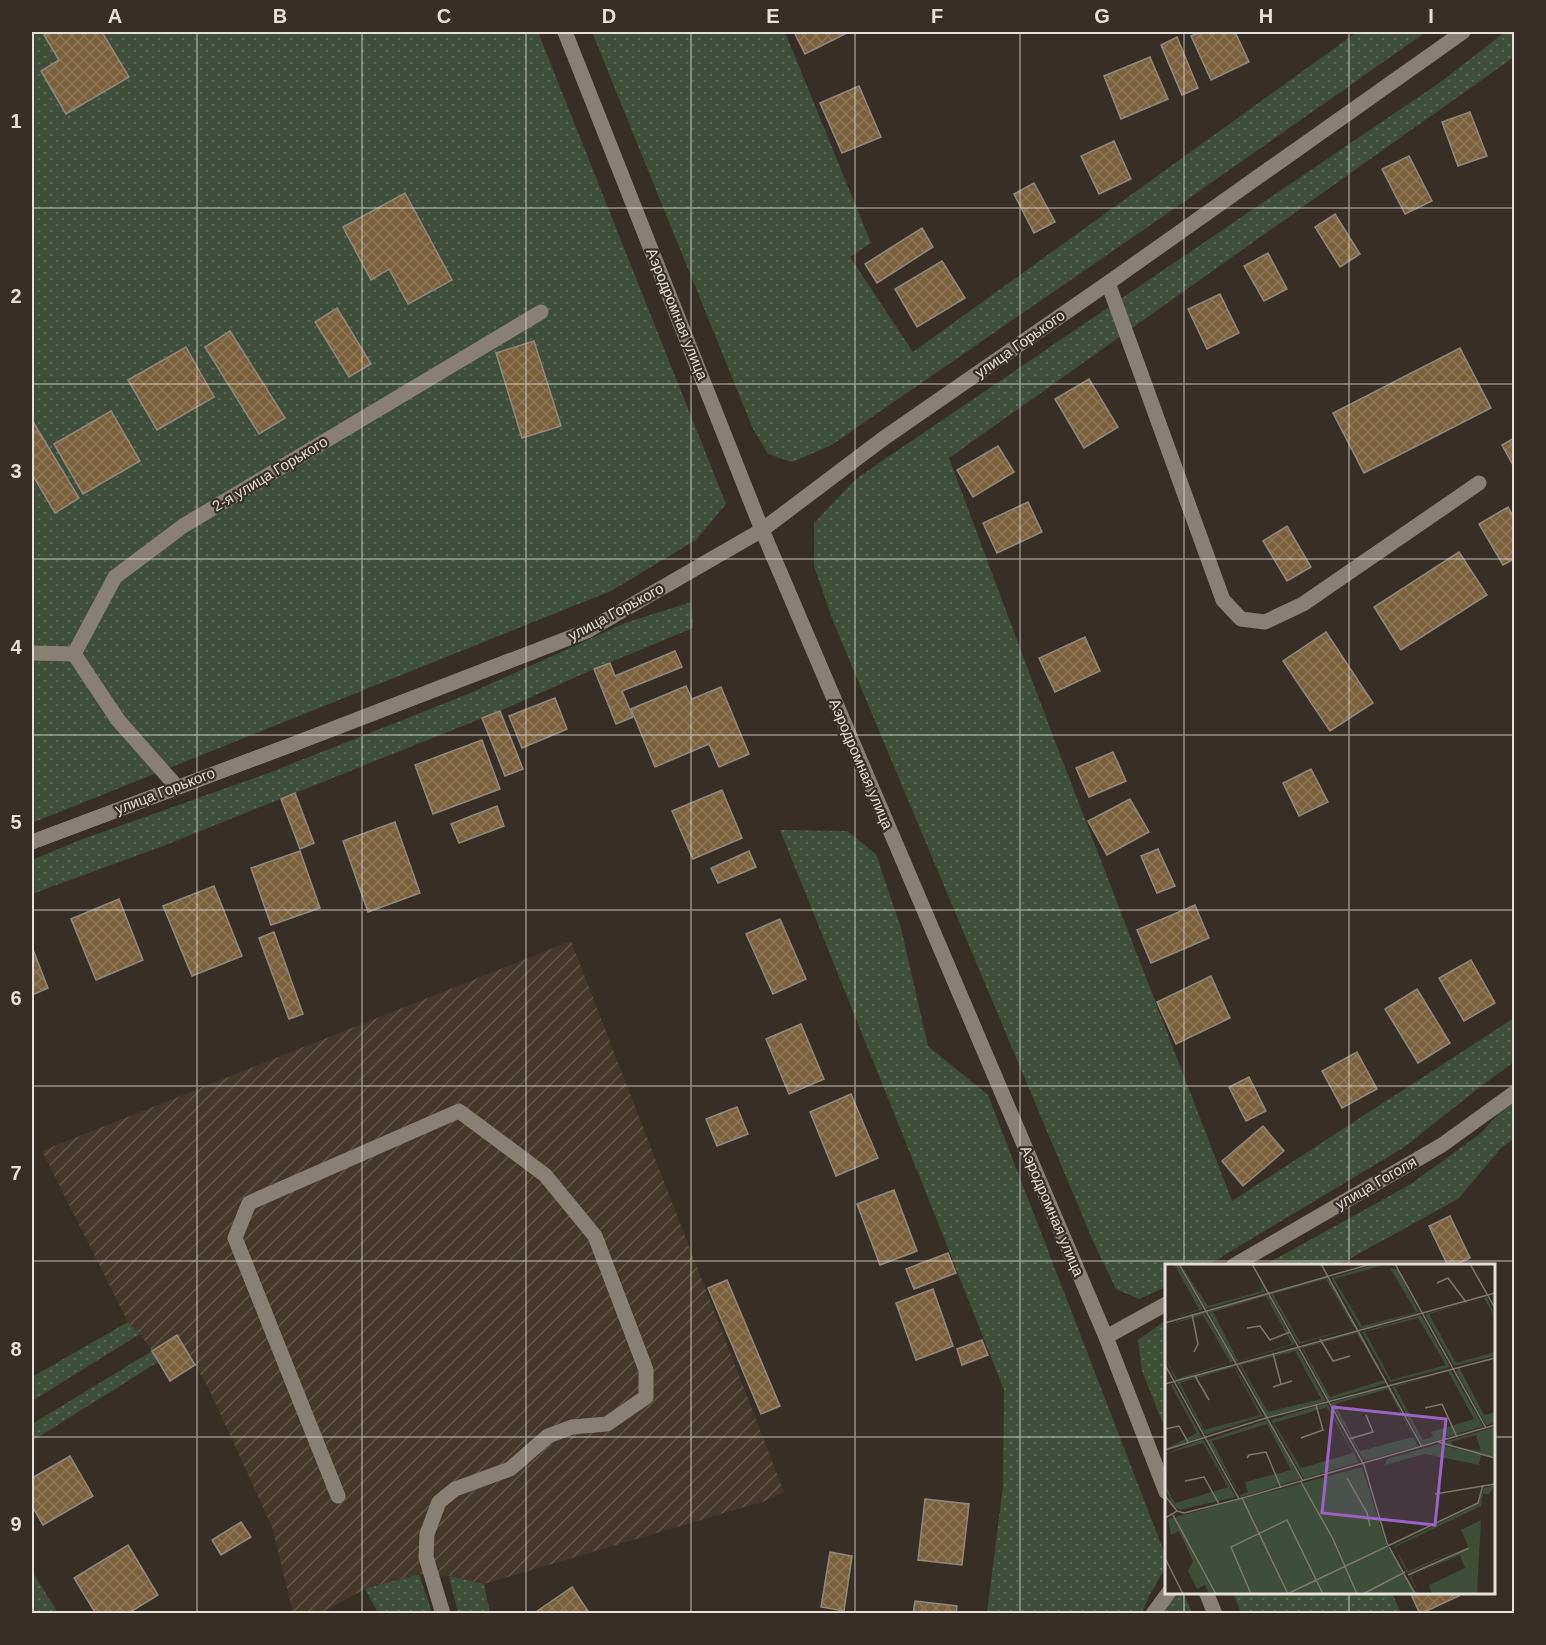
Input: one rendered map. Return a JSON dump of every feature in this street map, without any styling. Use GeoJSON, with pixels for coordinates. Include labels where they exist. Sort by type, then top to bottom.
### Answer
{"type":"FeatureCollection","features":[{"type":"Feature","properties":{"kind":"street","name":"Аэродромная улица"},"geometry":{"type":"LineString","coordinates":[[565,32],[762,530],[1106,1337],[1165,1487]]}},
{"type":"Feature","properties":{"kind":"street","name":"улица Горького"},"geometry":{"type":"LineString","coordinates":[[32,842],[586,631],[762,530],[884,438],[1463,32]]}},
{"type":"Feature","properties":{"kind":"street"},"geometry":{"type":"LineString","coordinates":[[1108,283],[1223,600],[1241,619],[1265,622],[1303,604],[1479,483]]}},
{"type":"Feature","properties":{"kind":"street","name":"2-я улица Горького"},"geometry":{"type":"LineString","coordinates":[[74,654],[115,577],[183,526],[541,312]]}},
{"type":"Feature","properties":{"kind":"street"},"geometry":{"type":"LineString","coordinates":[[32,653],[74,654],[118,720],[177,787]]}},
{"type":"Feature","properties":{"kind":"street","name":"улица Гоголя"},"geometry":{"type":"LineString","coordinates":[[1236,1264],[1442,1145],[1515,1093]]}},
{"type":"Feature","properties":{"kind":"street"},"geometry":{"type":"LineString","coordinates":[[338,1496],[235,1238],[249,1203],[459,1111],[545,1174],[595,1236],[646,1370],[646,1397],[607,1425],[572,1427],[548,1436],[510,1468],[455,1488],[439,1502],[426,1534],[426,1557],[441,1606]]}},
{"type":"Feature","properties":{"kind":"street"},"geometry":{"type":"LineString","coordinates":[[1106,1337],[1165,1305]]}},
{"type":"Feature","properties":{"kind":"street"},"geometry":{"type":"LineString","coordinates":[[1153,1614],[1168,1594]]}},
{"type":"Feature","properties":{"kind":"street"},"geometry":{"type":"LineString","coordinates":[[1206,1594],[1215,1614]]}},
{"type":"Feature","properties":{"kind":"shaded area"},"geometry":{"type":"Polygon","coordinates":[[[571,941],[784,1492],[765,1501],[484,1584],[449,1576],[419,1574],[365,1589],[321,1613],[293,1613],[272,1527],[208,1387],[177,1336],[152,1351],[128,1322],[42,1151],[571,941]]]}},
{"type":"Feature","properties":{"kind":"green space"},"geometry":{"type":"Polygon","coordinates":[[[32,32],[538,32],[726,504],[696,540],[611,591],[32,823],[32,32]]]}},
{"type":"Feature","properties":{"kind":"green space"},"geometry":{"type":"Polygon","coordinates":[[[592,32],[785,32],[871,243],[850,257],[913,352],[1357,32],[1426,32],[830,446],[792,462],[768,454],[753,429],[592,32]]]}},
{"type":"Feature","properties":{"kind":"green space"},"geometry":{"type":"Polygon","coordinates":[[[1505,32],[1514,32],[1514,57],[949,458],[1048,723],[1232,1201],[1514,1018],[1514,1062],[1403,1148],[1210,1264],[1165,1264],[1165,1287],[1139,1299],[1116,1289],[1093,1241],[833,621],[814,566],[814,523],[857,478],[1442,81],[1505,32]]]}},
{"type":"Feature","properties":{"kind":"green space"},"geometry":{"type":"Polygon","coordinates":[[[691,602],[693,628],[500,711],[163,846],[32,894],[32,860],[80,840],[266,774],[468,694],[625,623],[691,602]]]}},
{"type":"Feature","properties":{"kind":"green space"},"geometry":{"type":"Polygon","coordinates":[[[780,830],[847,831],[876,854],[901,928],[928,1046],[988,1095],[1165,1554],[1165,1569],[1142,1613],[987,1613],[1003,1486],[1004,1390],[780,830]]]}},
{"type":"Feature","properties":{"kind":"green space"},"geometry":{"type":"Polygon","coordinates":[[[1514,1096],[1514,1139],[1502,1147],[1458,1199],[1340,1264],[1267,1264],[1411,1184],[1481,1133],[1514,1096]]]}},
{"type":"Feature","properties":{"kind":"green space"},"geometry":{"type":"Polygon","coordinates":[[[1165,1321],[1165,1428],[1142,1371],[1138,1340],[1165,1321]]]}},
{"type":"Feature","properties":{"kind":"green space"},"geometry":{"type":"Polygon","coordinates":[[[128,1322],[140,1334],[32,1401],[32,1377],[128,1322]]]}},
{"type":"Feature","properties":{"kind":"green space"},"geometry":{"type":"Polygon","coordinates":[[[152,1351],[158,1362],[32,1441],[32,1424],[152,1351]]]}},
{"type":"Feature","properties":{"kind":"green space"},"geometry":{"type":"Polygon","coordinates":[[[32,1571],[58,1613],[32,1613],[32,1571]]]}},
{"type":"Feature","properties":{"kind":"green space"},"geometry":{"type":"Polygon","coordinates":[[[419,1574],[432,1613],[378,1613],[365,1589],[419,1574]]]}},
{"type":"Feature","properties":{"kind":"green space"},"geometry":{"type":"Polygon","coordinates":[[[449,1576],[484,1584],[490,1613],[458,1613],[449,1576]]]}},
{"type":"Feature","properties":{"kind":"green space"},"geometry":{"type":"Polygon","coordinates":[[[1233,1594],[1392,1594],[1401,1613],[1241,1613],[1233,1594]]]}},
{"type":"Feature","properties":{"kind":"green space"},"geometry":{"type":"Polygon","coordinates":[[[1173,1595],[1185,1596],[1192,1613],[1162,1614],[1173,1595]]]}},
{"type":"Feature","properties":{"kind":"building"},"geometry":{"type":"Polygon","coordinates":[[[50,32],[102,32],[129,77],[66,114],[41,71],[59,60],[44,35],[50,32]]]}},
{"type":"Feature","properties":{"kind":"building"},"geometry":{"type":"Polygon","coordinates":[[[794,32],[849,32],[805,54],[794,32]]]}},
{"type":"Feature","properties":{"kind":"building"},"geometry":{"type":"Polygon","coordinates":[[[1201,32],[1235,32],[1249,62],[1211,80],[1191,36],[1201,32]]]}},
{"type":"Feature","properties":{"kind":"building"},"geometry":{"type":"Polygon","coordinates":[[[1177,37],[1198,88],[1182,95],[1161,45],[1177,37]]]}},
{"type":"Feature","properties":{"kind":"building"},"geometry":{"type":"Polygon","coordinates":[[[1150,57],[1168,99],[1121,119],[1104,76],[1150,57]]]}},
{"type":"Feature","properties":{"kind":"building"},"geometry":{"type":"Polygon","coordinates":[[[859,86],[881,137],[842,153],[820,103],[859,86]]]}},
{"type":"Feature","properties":{"kind":"building"},"geometry":{"type":"Polygon","coordinates":[[[1470,112],[1487,156],[1458,166],[1442,122],[1470,112]]]}},
{"type":"Feature","properties":{"kind":"building"},"geometry":{"type":"Polygon","coordinates":[[[1114,141],[1131,179],[1099,194],[1081,156],[1114,141]]]}},
{"type":"Feature","properties":{"kind":"building"},"geometry":{"type":"Polygon","coordinates":[[[1409,156],[1432,201],[1405,214],[1382,169],[1409,156]]]}},
{"type":"Feature","properties":{"kind":"building"},"geometry":{"type":"Polygon","coordinates":[[[1034,183],[1055,222],[1034,233],[1014,194],[1034,183]]]}},
{"type":"Feature","properties":{"kind":"building"},"geometry":{"type":"Polygon","coordinates":[[[405,193],[452,280],[408,304],[389,269],[371,280],[343,227],[405,193]]]}},
{"type":"Feature","properties":{"kind":"building"},"geometry":{"type":"Polygon","coordinates":[[[1335,214],[1360,254],[1340,267],[1315,227],[1335,214]]]}},
{"type":"Feature","properties":{"kind":"building"},"geometry":{"type":"Polygon","coordinates":[[[922,228],[933,247],[877,283],[865,264],[922,228]]]}},
{"type":"Feature","properties":{"kind":"building"},"geometry":{"type":"Polygon","coordinates":[[[1268,253],[1287,289],[1264,301],[1244,266],[1268,253]]]}},
{"type":"Feature","properties":{"kind":"building"},"geometry":{"type":"Polygon","coordinates":[[[942,261],[965,298],[917,327],[895,289],[942,261]]]}},
{"type":"Feature","properties":{"kind":"building"},"geometry":{"type":"Polygon","coordinates":[[[1220,294],[1239,333],[1207,349],[1188,309],[1220,294]]]}},
{"type":"Feature","properties":{"kind":"building"},"geometry":{"type":"Polygon","coordinates":[[[337,308],[371,364],[349,377],[315,322],[337,308]]]}},
{"type":"Feature","properties":{"kind":"building"},"geometry":{"type":"Polygon","coordinates":[[[230,331],[285,418],[259,434],[205,347],[230,331]]]}},
{"type":"Feature","properties":{"kind":"building"},"geometry":{"type":"Polygon","coordinates":[[[534,341],[561,426],[522,438],[496,353],[534,341]]]}},
{"type":"Feature","properties":{"kind":"building"},"geometry":{"type":"Polygon","coordinates":[[[186,347],[214,397],[157,430],[128,380],[186,347]]]}},
{"type":"Feature","properties":{"kind":"building"},"geometry":{"type":"Polygon","coordinates":[[[1460,348],[1491,408],[1364,473],[1333,413],[1460,348]]]}},
{"type":"Feature","properties":{"kind":"building"},"geometry":{"type":"Polygon","coordinates":[[[1089,379],[1118,427],[1084,448],[1055,399],[1089,379]]]}},
{"type":"Feature","properties":{"kind":"building"},"geometry":{"type":"Polygon","coordinates":[[[111,411],[140,461],[83,494],[54,444],[111,411]]]}},
{"type":"Feature","properties":{"kind":"building"},"geometry":{"type":"Polygon","coordinates":[[[32,420],[79,498],[55,513],[32,474],[32,420]]]}},
{"type":"Feature","properties":{"kind":"building"},"geometry":{"type":"Polygon","coordinates":[[[1514,438],[1514,467],[1502,445],[1514,438]]]}},
{"type":"Feature","properties":{"kind":"building"},"geometry":{"type":"Polygon","coordinates":[[[998,446],[1014,472],[973,497],[957,470],[998,446]]]}},
{"type":"Feature","properties":{"kind":"building"},"geometry":{"type":"Polygon","coordinates":[[[1028,502],[1042,532],[997,553],[983,523],[1028,502]]]}},
{"type":"Feature","properties":{"kind":"building"},"geometry":{"type":"Polygon","coordinates":[[[1508,507],[1514,518],[1514,559],[1503,565],[1479,524],[1508,507]]]}},
{"type":"Feature","properties":{"kind":"building"},"geometry":{"type":"Polygon","coordinates":[[[1287,526],[1311,567],[1287,581],[1263,541],[1287,526]]]}},
{"type":"Feature","properties":{"kind":"building"},"geometry":{"type":"Polygon","coordinates":[[[1459,552],[1487,595],[1401,650],[1374,607],[1459,552]]]}},
{"type":"Feature","properties":{"kind":"building"},"geometry":{"type":"Polygon","coordinates":[[[1326,632],[1373,703],[1330,731],[1283,661],[1326,632]]]}},
{"type":"Feature","properties":{"kind":"building"},"geometry":{"type":"Polygon","coordinates":[[[1085,637],[1100,671],[1055,692],[1039,658],[1085,637]]]}},
{"type":"Feature","properties":{"kind":"building"},"geometry":{"type":"Polygon","coordinates":[[[675,651],[682,667],[622,691],[633,717],[616,724],[594,669],[610,663],[615,676],[675,651]]]}},
{"type":"Feature","properties":{"kind":"building"},"geometry":{"type":"Polygon","coordinates":[[[686,686],[692,699],[721,687],[749,754],[719,767],[709,744],[655,767],[631,709],[686,686]]]}},
{"type":"Feature","properties":{"kind":"building"},"geometry":{"type":"Polygon","coordinates":[[[555,698],[567,729],[522,748],[509,716],[555,698]]]}},
{"type":"Feature","properties":{"kind":"building"},"geometry":{"type":"Polygon","coordinates":[[[500,711],[523,769],[505,776],[482,718],[500,711]]]}},
{"type":"Feature","properties":{"kind":"building"},"geometry":{"type":"Polygon","coordinates":[[[482,740],[500,789],[433,814],[415,765],[482,740]]]}},
{"type":"Feature","properties":{"kind":"building"},"geometry":{"type":"Polygon","coordinates":[[[1113,752],[1126,781],[1089,797],[1076,768],[1113,752]]]}},
{"type":"Feature","properties":{"kind":"building"},"geometry":{"type":"Polygon","coordinates":[[[1311,769],[1328,802],[1299,816],[1283,783],[1311,769]]]}},
{"type":"Feature","properties":{"kind":"building"},"geometry":{"type":"Polygon","coordinates":[[[722,790],[742,838],[693,859],[672,811],[722,790]]]}},
{"type":"Feature","properties":{"kind":"building"},"geometry":{"type":"Polygon","coordinates":[[[295,793],[314,843],[300,849],[281,799],[295,793]]]}},
{"type":"Feature","properties":{"kind":"building"},"geometry":{"type":"Polygon","coordinates":[[[1130,799],[1149,832],[1107,855],[1088,821],[1130,799]]]}},
{"type":"Feature","properties":{"kind":"building"},"geometry":{"type":"Polygon","coordinates":[[[497,806],[504,826],[459,843],[451,824],[497,806]]]}},
{"type":"Feature","properties":{"kind":"building"},"geometry":{"type":"Polygon","coordinates":[[[395,822],[420,893],[368,912],[343,841],[395,822]]]}},
{"type":"Feature","properties":{"kind":"building"},"geometry":{"type":"Polygon","coordinates":[[[1158,849],[1175,886],[1157,893],[1141,856],[1158,849]]]}},
{"type":"Feature","properties":{"kind":"building"},"geometry":{"type":"Polygon","coordinates":[[[300,851],[320,908],[271,925],[251,868],[300,851]]]}},
{"type":"Feature","properties":{"kind":"building"},"geometry":{"type":"Polygon","coordinates":[[[749,851],[756,867],[718,883],[711,868],[749,851]]]}},
{"type":"Feature","properties":{"kind":"building"},"geometry":{"type":"Polygon","coordinates":[[[214,886],[242,956],[192,976],[163,906],[214,886]]]}},
{"type":"Feature","properties":{"kind":"building"},"geometry":{"type":"Polygon","coordinates":[[[119,899],[143,960],[96,980],[71,919],[119,899]]]}},
{"type":"Feature","properties":{"kind":"building"},"geometry":{"type":"Polygon","coordinates":[[[1195,905],[1209,938],[1151,963],[1137,930],[1195,905]]]}},
{"type":"Feature","properties":{"kind":"building"},"geometry":{"type":"Polygon","coordinates":[[[780,919],[806,979],[773,994],[746,934],[780,919]]]}},
{"type":"Feature","properties":{"kind":"building"},"geometry":{"type":"Polygon","coordinates":[[[274,932],[303,1014],[289,1019],[259,938],[274,932]]]}},
{"type":"Feature","properties":{"kind":"building"},"geometry":{"type":"Polygon","coordinates":[[[32,947],[48,988],[32,995],[32,947]]]}},
{"type":"Feature","properties":{"kind":"building"},"geometry":{"type":"Polygon","coordinates":[[[1471,960],[1495,1003],[1464,1021],[1439,978],[1471,960]]]}},
{"type":"Feature","properties":{"kind":"building"},"geometry":{"type":"Polygon","coordinates":[[[1211,976],[1230,1018],[1176,1044],[1157,1002],[1211,976]]]}},
{"type":"Feature","properties":{"kind":"building"},"geometry":{"type":"Polygon","coordinates":[[[1417,989],[1450,1043],[1418,1063],[1385,1009],[1417,989]]]}},
{"type":"Feature","properties":{"kind":"building"},"geometry":{"type":"Polygon","coordinates":[[[801,1024],[824,1079],[789,1094],[766,1039],[801,1024]]]}},
{"type":"Feature","properties":{"kind":"building"},"geometry":{"type":"Polygon","coordinates":[[[1357,1052],[1377,1089],[1342,1108],[1322,1071],[1357,1052]]]}},
{"type":"Feature","properties":{"kind":"building"},"geometry":{"type":"Polygon","coordinates":[[[1249,1077],[1266,1111],[1246,1121],[1229,1087],[1249,1077]]]}},
{"type":"Feature","properties":{"kind":"building"},"geometry":{"type":"Polygon","coordinates":[[[851,1094],[878,1158],[836,1176],[810,1112],[851,1094]]]}},
{"type":"Feature","properties":{"kind":"building"},"geometry":{"type":"Polygon","coordinates":[[[737,1107],[748,1134],[717,1146],[706,1119],[737,1107]]]}},
{"type":"Feature","properties":{"kind":"building"},"geometry":{"type":"Polygon","coordinates":[[[1263,1126],[1284,1151],[1243,1186],[1222,1161],[1263,1126]]]}},
{"type":"Feature","properties":{"kind":"building"},"geometry":{"type":"Polygon","coordinates":[[[894,1190],[917,1251],[880,1265],[857,1204],[894,1190]]]}},
{"type":"Feature","properties":{"kind":"building"},"geometry":{"type":"Polygon","coordinates":[[[1450,1216],[1470,1258],[1458,1264],[1447,1264],[1429,1226],[1450,1216]]]}},
{"type":"Feature","properties":{"kind":"building"},"geometry":{"type":"Polygon","coordinates":[[[948,1253],[956,1273],[914,1289],[906,1269],[948,1253]]]}},
{"type":"Feature","properties":{"kind":"building"},"geometry":{"type":"Polygon","coordinates":[[[727,1280],[780,1406],[761,1414],[708,1288],[727,1280]]]}},
{"type":"Feature","properties":{"kind":"building"},"geometry":{"type":"Polygon","coordinates":[[[933,1289],[953,1346],[916,1360],[896,1303],[933,1289]]]}},
{"type":"Feature","properties":{"kind":"building"},"geometry":{"type":"Polygon","coordinates":[[[177,1335],[195,1365],[170,1381],[152,1351],[177,1335]]]}},
{"type":"Feature","properties":{"kind":"building"},"geometry":{"type":"Polygon","coordinates":[[[982,1340],[988,1355],[962,1365],[957,1349],[982,1340]]]}},
{"type":"Feature","properties":{"kind":"building"},"geometry":{"type":"Polygon","coordinates":[[[70,1456],[93,1496],[43,1525],[32,1506],[32,1478],[70,1456]]]}},
{"type":"Feature","properties":{"kind":"building"},"geometry":{"type":"Polygon","coordinates":[[[925,1499],[969,1504],[962,1565],[918,1560],[925,1499]]]}},
{"type":"Feature","properties":{"kind":"building"},"geometry":{"type":"Polygon","coordinates":[[[241,1522],[251,1537],[221,1555],[212,1540],[241,1522]]]}},
{"type":"Feature","properties":{"kind":"building"},"geometry":{"type":"Polygon","coordinates":[[[128,1545],[158,1595],[127,1614],[96,1614],[74,1578],[128,1545]]]}},
{"type":"Feature","properties":{"kind":"building"},"geometry":{"type":"Polygon","coordinates":[[[830,1552],[852,1556],[844,1611],[821,1607],[830,1552]]]}},
{"type":"Feature","properties":{"kind":"building"},"geometry":{"type":"Polygon","coordinates":[[[572,1587],[590,1614],[533,1614],[572,1587]]]}},
{"type":"Feature","properties":{"kind":"building"},"geometry":{"type":"Polygon","coordinates":[[[1411,1594],[1458,1594],[1459,1596],[1420,1614],[1411,1594]]]}},
{"type":"Feature","properties":{"kind":"building"},"geometry":{"type":"Polygon","coordinates":[[[915,1601],[957,1606],[956,1614],[913,1614],[915,1601]]]}}]}
